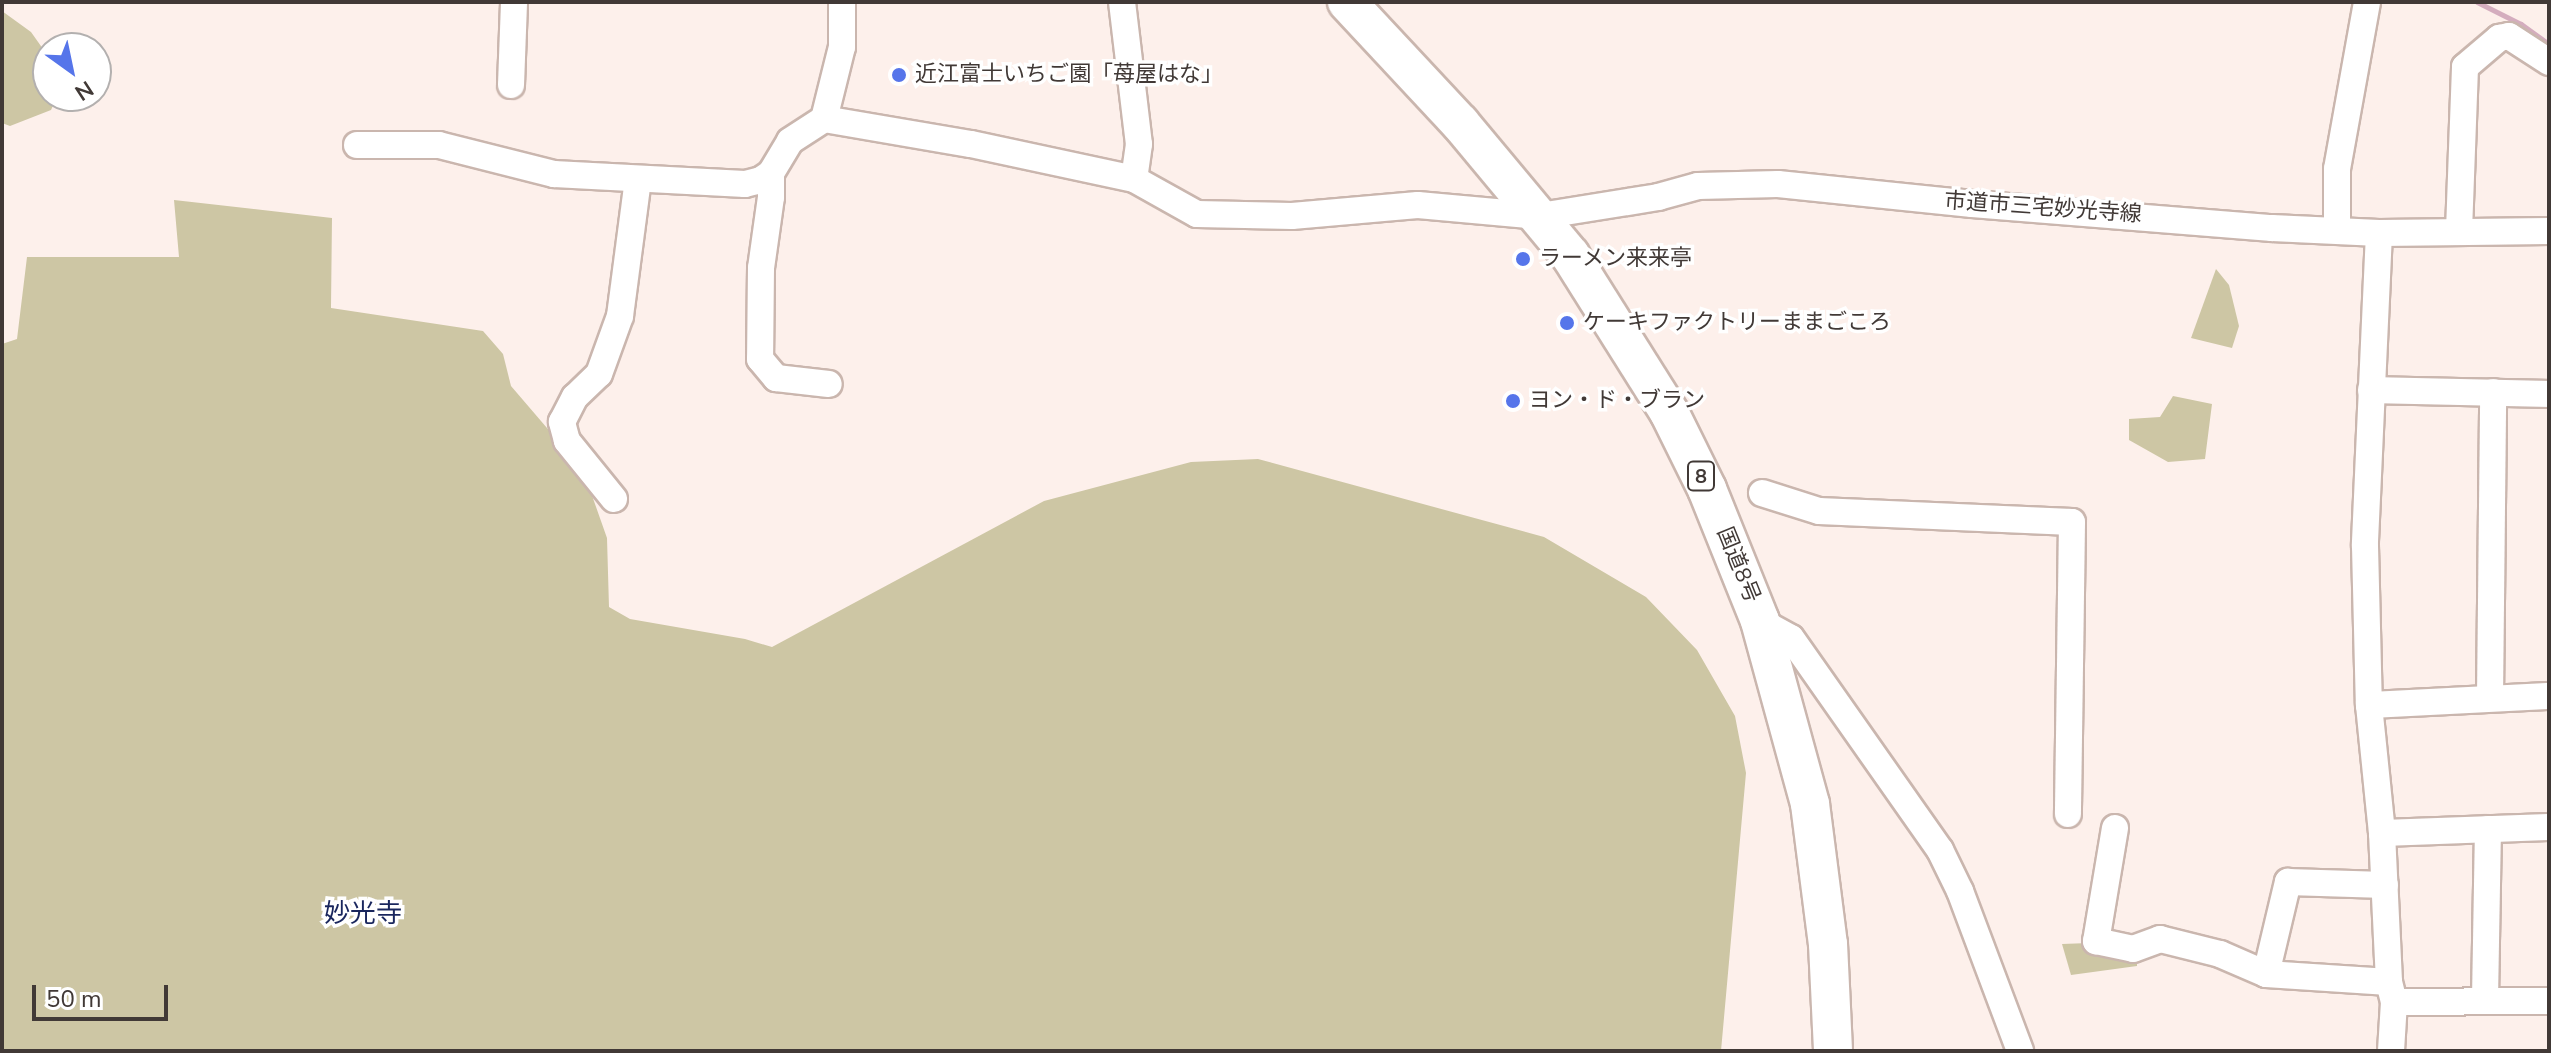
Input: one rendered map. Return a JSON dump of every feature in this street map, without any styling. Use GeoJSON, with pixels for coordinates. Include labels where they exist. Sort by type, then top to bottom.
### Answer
{"type":"FeatureCollection","features":[{"type":"Feature","properties":{"kind":"highway","name":"国道8号"},"geometry":{"type":"LineString","coordinates":[[1347,2],[1460,123],[1540,216],[1600,300],[1669,412],[1707,489],[1760,621],[1810,804],[1828,944],[1833,1051]]}},
{"type":"Feature","properties":{"kind":"street"},"geometry":{"type":"LineString","coordinates":[[511,85],[514,2]]}},
{"type":"Feature","properties":{"kind":"street"},"geometry":{"type":"LineString","coordinates":[[357,145],[439,145],[554,174],[745,184],[761,180],[771,173],[790,141],[824,119],[842,47],[842,2]]}},
{"type":"Feature","properties":{"kind":"street"},"geometry":{"type":"LineString","coordinates":[[1122,2],[1139,144],[1134,179]]}},
{"type":"Feature","properties":{"kind":"street"},"geometry":{"type":"LineString","coordinates":[[2337,230],[2337,169],[2367,2]]}},
{"type":"Feature","properties":{"kind":"street"},"geometry":{"type":"LineString","coordinates":[[2459,231],[2465,67],[2499,38],[2509,36],[2549,62]]}},
{"type":"Feature","properties":{"kind":"street","name":"市道市三宅妙光寺線"},"geometry":{"type":"LineString","coordinates":[[824,119],[971,144],[1134,179],[1197,214],[1292,216],[1418,205],[1540,216],[1658,197],[1698,186],[1778,184],[1972,204],[2379,233],[2549,231]]}},
{"type":"Feature","properties":{"kind":"street"},"geometry":{"type":"LineString","coordinates":[[771,173],[771,197],[761,268],[760,359],[776,378],[829,384]]}},
{"type":"Feature","properties":{"kind":"street"},"geometry":{"type":"LineString","coordinates":[[614,499],[567,441],[562,422],[575,397],[599,374],[620,316],[638,180]]}},
{"type":"Feature","properties":{"kind":"street"},"geometry":{"type":"LineString","coordinates":[[2379,233],[2365,546],[2369,705],[2382,833],[2392,992],[2391,1051]]}},
{"type":"Feature","properties":{"kind":"street"},"geometry":{"type":"LineString","coordinates":[[2371,390],[2549,394]]}},
{"type":"Feature","properties":{"kind":"street"},"geometry":{"type":"LineString","coordinates":[[2490,698],[2493,392]]}},
{"type":"Feature","properties":{"kind":"street"},"geometry":{"type":"LineString","coordinates":[[1762,493],[1819,511],[2072,522],[2068,814]]}},
{"type":"Feature","properties":{"kind":"street"},"geometry":{"type":"LineString","coordinates":[[1760,621],[1791,638],[1940,850],[1960,891],[2020,1051]]}},
{"type":"Feature","properties":{"kind":"street"},"geometry":{"type":"LineString","coordinates":[[2369,705],[2549,696]]}},
{"type":"Feature","properties":{"kind":"street"},"geometry":{"type":"LineString","coordinates":[[2382,833],[2549,827]]}},
{"type":"Feature","properties":{"kind":"street"},"geometry":{"type":"LineString","coordinates":[[2115,828],[2096,941],[2133,949],[2160,939],[2206,949],[2266,974],[2392,992],[2549,1001]]}},
{"type":"Feature","properties":{"kind":"street"},"geometry":{"type":"LineString","coordinates":[[2485,999],[2488,829]]}},
{"type":"Feature","properties":{"kind":"street"},"geometry":{"type":"LineString","coordinates":[[2266,974],[2288,882],[2385,885]]}},
{"type":"Feature","properties":{"kind":"shaded area"},"geometry":{"type":"Polygon","coordinates":[[[2,11],[32,33],[32,112],[46,112],[10,126],[2,123],[2,11]]]}},
{"type":"Feature","properties":{"kind":"shaded area"},"geometry":{"type":"Polygon","coordinates":[[[174,200],[332,218],[331,308],[483,331],[503,354],[511,386],[583,470],[607,538],[609,607],[630,619],[745,639],[772,647],[1044,501],[1191,462],[1258,459],[1544,537],[1646,597],[1697,650],[1735,716],[1746,773],[1721,1051],[2,1051],[2,344],[17,339],[27,257],[179,257],[174,200]]]}},
{"type":"Feature","properties":{"kind":"shaded area"},"geometry":{"type":"Polygon","coordinates":[[[2216,269],[2229,285],[2239,326],[2232,348],[2191,338],[2216,269]]]}},
{"type":"Feature","properties":{"kind":"shaded area"},"geometry":{"type":"Polygon","coordinates":[[[2173,396],[2212,404],[2205,459],[2168,462],[2129,440],[2129,419],[2160,417],[2173,396]]]}},
{"type":"Feature","properties":{"kind":"shaded area"},"geometry":{"type":"Polygon","coordinates":[[[2089,943],[2137,954],[2137,966],[2071,975],[2062,944],[2089,943]]]}},
{"type":"Feature","properties":{"kind":"waterway"},"geometry":{"type":"LineString","coordinates":[[2477,2],[2521,24],[2549,44]]}},
{"type":"Feature","properties":{"kind":"place","name":"近江富士いちご園「苺屋はな」"},"geometry":{"type":"Point","coordinates":[899,75]}},
{"type":"Feature","properties":{"kind":"place","name":"ラーメン来来亭"},"geometry":{"type":"Point","coordinates":[1523,259]}},
{"type":"Feature","properties":{"kind":"place","name":"ケーキファクトリーままごころ"},"geometry":{"type":"Point","coordinates":[1567,323]}},
{"type":"Feature","properties":{"kind":"place","name":"ヨン・ド・ブラン"},"geometry":{"type":"Point","coordinates":[1513,401]}},
{"type":"Feature","properties":{"kind":"district","name":"妙光寺"},"geometry":{"type":"Point","coordinates":[363,914]}}]}
